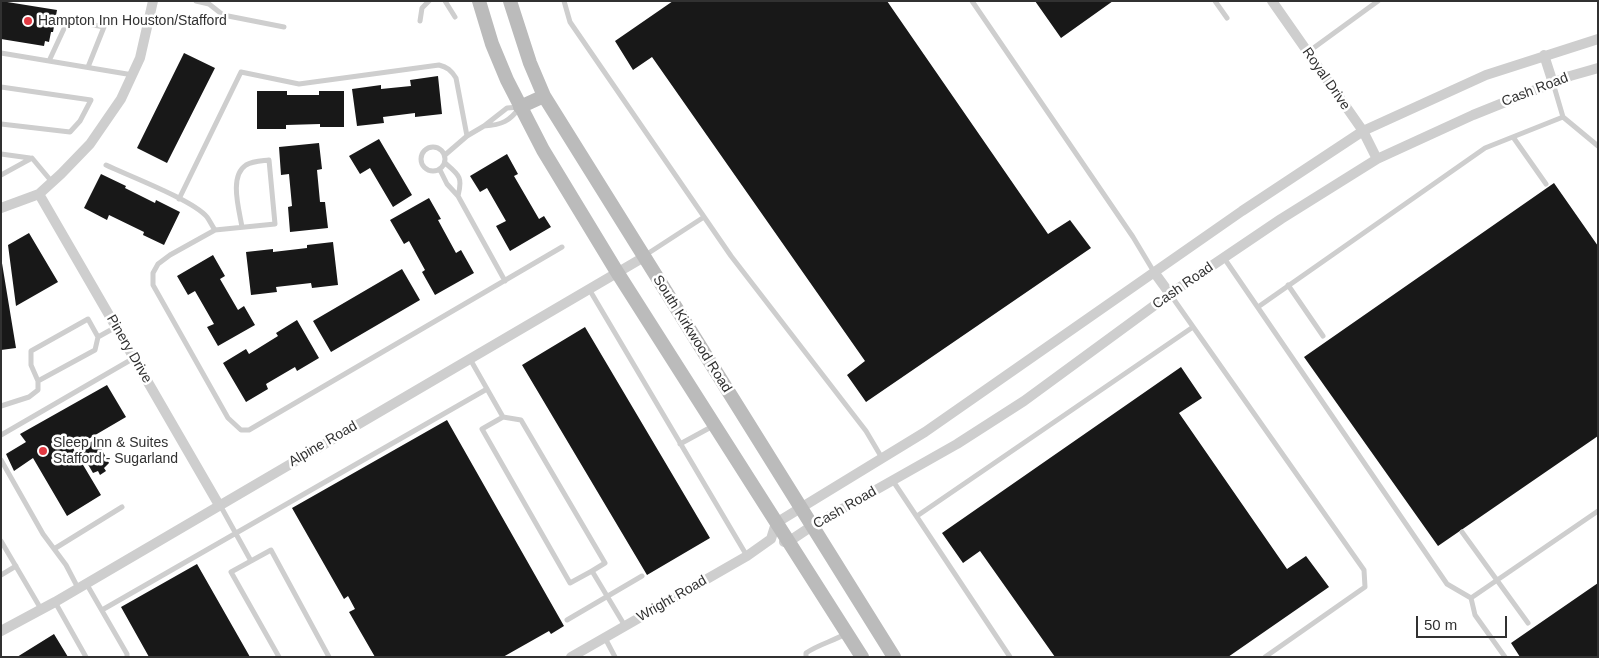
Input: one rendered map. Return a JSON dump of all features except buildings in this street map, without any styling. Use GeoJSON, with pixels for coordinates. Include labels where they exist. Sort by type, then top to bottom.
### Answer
{"type":"FeatureCollection","features":[{"type":"Feature","properties":{"kind":"main road"},"geometry":{"type":"LineString","coordinates":[[479,1],[492,44],[520,107],[543,150],[617,272],[862,657]]}},
{"type":"Feature","properties":{"kind":"main road","name":"South Kirkwood Road"},"geometry":{"type":"LineString","coordinates":[[510,1],[530,63],[544,96],[894,657]]}},
{"type":"Feature","properties":{"kind":"main road"},"geometry":{"type":"LineString","coordinates":[[520,107],[544,96]]}},
{"type":"Feature","properties":{"kind":"street"},"geometry":{"type":"LineString","coordinates":[[1,208],[39,194],[90,144],[121,99],[140,58],[152,1]]}},
{"type":"Feature","properties":{"kind":"street","name":"Royal Drive"},"geometry":{"type":"LineString","coordinates":[[1272,1],[1363,131],[1377,159]]}},
{"type":"Feature","properties":{"kind":"street","name":"Cash Road"},"geometry":{"type":"LineString","coordinates":[[800,507],[925,432],[1267,194],[1363,131],[1486,75],[1598,39]]}},
{"type":"Feature","properties":{"kind":"street"},"geometry":{"type":"LineString","coordinates":[[1544,56],[1553,83]]}},
{"type":"Feature","properties":{"kind":"street","name":"Cash Road"},"geometry":{"type":"LineString","coordinates":[[788,542],[812,526],[957,444],[1024,401],[1170,294],[1377,159],[1472,115],[1553,83],[1598,68]]}},
{"type":"Feature","properties":{"kind":"street","name":"Pinery Drive"},"geometry":{"type":"LineString","coordinates":[[39,194],[219,505]]}},
{"type":"Feature","properties":{"kind":"street","name":"Alpine Road"},"geometry":{"type":"LineString","coordinates":[[1,631],[55,602],[644,257]]}},
{"type":"Feature","properties":{"kind":"street"},"geometry":{"type":"LineString","coordinates":[[1154,272],[1170,294]]}},
{"type":"Feature","properties":{"kind":"street"},"geometry":{"type":"LineString","coordinates":[[788,542],[771,539],[776,523],[800,507]]}},
{"type":"Feature","properties":{"kind":"street","name":"Wright Road"},"geometry":{"type":"LineString","coordinates":[[571,657],[747,556],[771,539]]}},
{"type":"Feature","properties":{"kind":"lane"},"geometry":{"type":"LineString","coordinates":[[196,1],[209,4],[223,14],[284,27]]}},
{"type":"Feature","properties":{"kind":"lane"},"geometry":{"type":"LineString","coordinates":[[420,21],[422,8],[429,1]]}},
{"type":"Feature","properties":{"kind":"lane"},"geometry":{"type":"LineString","coordinates":[[445,1],[455,17]]}},
{"type":"Feature","properties":{"kind":"lane"},"geometry":{"type":"LineString","coordinates":[[564,1],[570,22],[575,30],[731,256],[866,431],[882,458]]}},
{"type":"Feature","properties":{"kind":"lane"},"geometry":{"type":"LineString","coordinates":[[972,1],[1133,237],[1154,272]]}},
{"type":"Feature","properties":{"kind":"lane"},"geometry":{"type":"LineString","coordinates":[[1215,1],[1227,18]]}},
{"type":"Feature","properties":{"kind":"lane"},"geometry":{"type":"LineString","coordinates":[[1307,52],[1378,1]]}},
{"type":"Feature","properties":{"kind":"lane"},"geometry":{"type":"LineString","coordinates":[[49,61],[68,20],[104,27],[88,67]]}},
{"type":"Feature","properties":{"kind":"lane"},"geometry":{"type":"LineString","coordinates":[[1,53],[132,75]]}},
{"type":"Feature","properties":{"kind":"lane"},"geometry":{"type":"LineString","coordinates":[[179,199],[241,72],[299,84],[439,65],[447,67],[456,78],[467,136]]}},
{"type":"Feature","properties":{"kind":"lane"},"geometry":{"type":"LineString","coordinates":[[1553,83],[1563,117],[1598,146]]}},
{"type":"Feature","properties":{"kind":"lane"},"geometry":{"type":"LineString","coordinates":[[1,88],[91,100],[80,120],[70,132],[1,124]]}},
{"type":"Feature","properties":{"kind":"lane"},"geometry":{"type":"LineString","coordinates":[[445,155],[467,136],[508,108],[520,107]]}},
{"type":"Feature","properties":{"kind":"lane"},"geometry":{"type":"LineString","coordinates":[[484,126],[496,125],[512,119],[520,107]]}},
{"type":"Feature","properties":{"kind":"lane"},"geometry":{"type":"LineString","coordinates":[[1258,307],[1485,148],[1563,117]]}},
{"type":"Feature","properties":{"kind":"lane"},"geometry":{"type":"LineString","coordinates":[[1512,137],[1546,184]]}},
{"type":"Feature","properties":{"kind":"lane"},"geometry":{"type":"LineString","coordinates":[[434,146],[441,149],[445,155],[445,163],[440,170],[432,172],[427,170],[422,164],[421,155],[426,149],[434,146]]}},
{"type":"Feature","properties":{"kind":"lane"},"geometry":{"type":"LineString","coordinates":[[1,154],[32,158],[52,182]]}},
{"type":"Feature","properties":{"kind":"lane"},"geometry":{"type":"LineString","coordinates":[[1,175],[32,158]]}},
{"type":"Feature","properties":{"kind":"lane"},"geometry":{"type":"LineString","coordinates":[[242,227],[236,182],[238,172],[252,162],[269,160],[275,224],[215,230],[170,255],[158,264],[153,273],[153,285],[228,418],[241,430],[249,430],[562,247]]}},
{"type":"Feature","properties":{"kind":"lane"},"geometry":{"type":"LineString","coordinates":[[445,163],[459,175],[461,184],[458,196]]}},
{"type":"Feature","properties":{"kind":"lane"},"geometry":{"type":"LineString","coordinates":[[106,165],[179,199],[207,217],[215,230]]}},
{"type":"Feature","properties":{"kind":"lane"},"geometry":{"type":"LineString","coordinates":[[440,170],[447,184],[458,196],[505,281]]}},
{"type":"Feature","properties":{"kind":"lane"},"geometry":{"type":"LineString","coordinates":[[644,257],[704,217]]}},
{"type":"Feature","properties":{"kind":"lane"},"geometry":{"type":"LineString","coordinates":[[1224,258],[1447,584],[1470,598],[1475,615],[1505,657]]}},
{"type":"Feature","properties":{"kind":"lane"},"geometry":{"type":"LineString","coordinates":[[1288,285],[1323,336]]}},
{"type":"Feature","properties":{"kind":"lane"},"geometry":{"type":"LineString","coordinates":[[589,289],[747,556]]}},
{"type":"Feature","properties":{"kind":"lane"},"geometry":{"type":"LineString","coordinates":[[1170,294],[1364,570],[1365,587],[1265,657]]}},
{"type":"Feature","properties":{"kind":"lane"},"geometry":{"type":"LineString","coordinates":[[1,406],[28,396],[38,390],[38,381],[31,365],[30,352],[88,319],[98,337],[95,350],[38,381]]}},
{"type":"Feature","properties":{"kind":"lane"},"geometry":{"type":"LineString","coordinates":[[98,337],[116,327]]}},
{"type":"Feature","properties":{"kind":"lane"},"geometry":{"type":"LineString","coordinates":[[917,516],[1194,327]]}},
{"type":"Feature","properties":{"kind":"lane"},"geometry":{"type":"LineString","coordinates":[[1,435],[134,358]]}},
{"type":"Feature","properties":{"kind":"lane"},"geometry":{"type":"LineString","coordinates":[[469,359],[503,417]]}},
{"type":"Feature","properties":{"kind":"lane"},"geometry":{"type":"LineString","coordinates":[[102,610],[487,389]]}},
{"type":"Feature","properties":{"kind":"lane"},"geometry":{"type":"LineString","coordinates":[[503,417],[521,420],[605,563],[570,583],[482,429],[503,417]]}},
{"type":"Feature","properties":{"kind":"lane"},"geometry":{"type":"LineString","coordinates":[[680,444],[714,425]]}},
{"type":"Feature","properties":{"kind":"lane"},"geometry":{"type":"LineString","coordinates":[[1,460],[43,534],[102,610],[127,657]]}},
{"type":"Feature","properties":{"kind":"lane"},"geometry":{"type":"LineString","coordinates":[[894,480],[1009,655],[1002,657]]}},
{"type":"Feature","properties":{"kind":"lane"},"geometry":{"type":"LineString","coordinates":[[219,505],[251,561]]}},
{"type":"Feature","properties":{"kind":"lane"},"geometry":{"type":"LineString","coordinates":[[54,549],[122,507]]}},
{"type":"Feature","properties":{"kind":"lane"},"geometry":{"type":"LineString","coordinates":[[1470,598],[1598,511]]}},
{"type":"Feature","properties":{"kind":"lane"},"geometry":{"type":"LineString","coordinates":[[1462,532],[1528,623]]}},
{"type":"Feature","properties":{"kind":"lane"},"geometry":{"type":"LineString","coordinates":[[1,541],[41,609]]}},
{"type":"Feature","properties":{"kind":"lane"},"geometry":{"type":"LineString","coordinates":[[279,657],[231,572],[271,550],[329,657]]}},
{"type":"Feature","properties":{"kind":"lane"},"geometry":{"type":"LineString","coordinates":[[1,575],[16,566]]}},
{"type":"Feature","properties":{"kind":"lane"},"geometry":{"type":"LineString","coordinates":[[592,571],[625,626]]}},
{"type":"Feature","properties":{"kind":"lane"},"geometry":{"type":"LineString","coordinates":[[567,620],[642,576]]}},
{"type":"Feature","properties":{"kind":"lane"},"geometry":{"type":"LineString","coordinates":[[55,602],[86,657]]}},
{"type":"Feature","properties":{"kind":"lane"},"geometry":{"type":"LineString","coordinates":[[806,657],[806,653],[817,646],[837,639],[847,632]]}},
{"type":"Feature","properties":{"kind":"lane"},"geometry":{"type":"LineString","coordinates":[[604,638],[614,657]]}},
{"type":"Feature","properties":{"kind":"place","name":"Hampton Inn Houston/Stafford"},"geometry":{"type":"Point","coordinates":[28,21]}},
{"type":"Feature","properties":{"kind":"place","name":"Sleep Inn & Suites Stafford - Sugarland"},"geometry":{"type":"Point","coordinates":[43,451]}}]}
